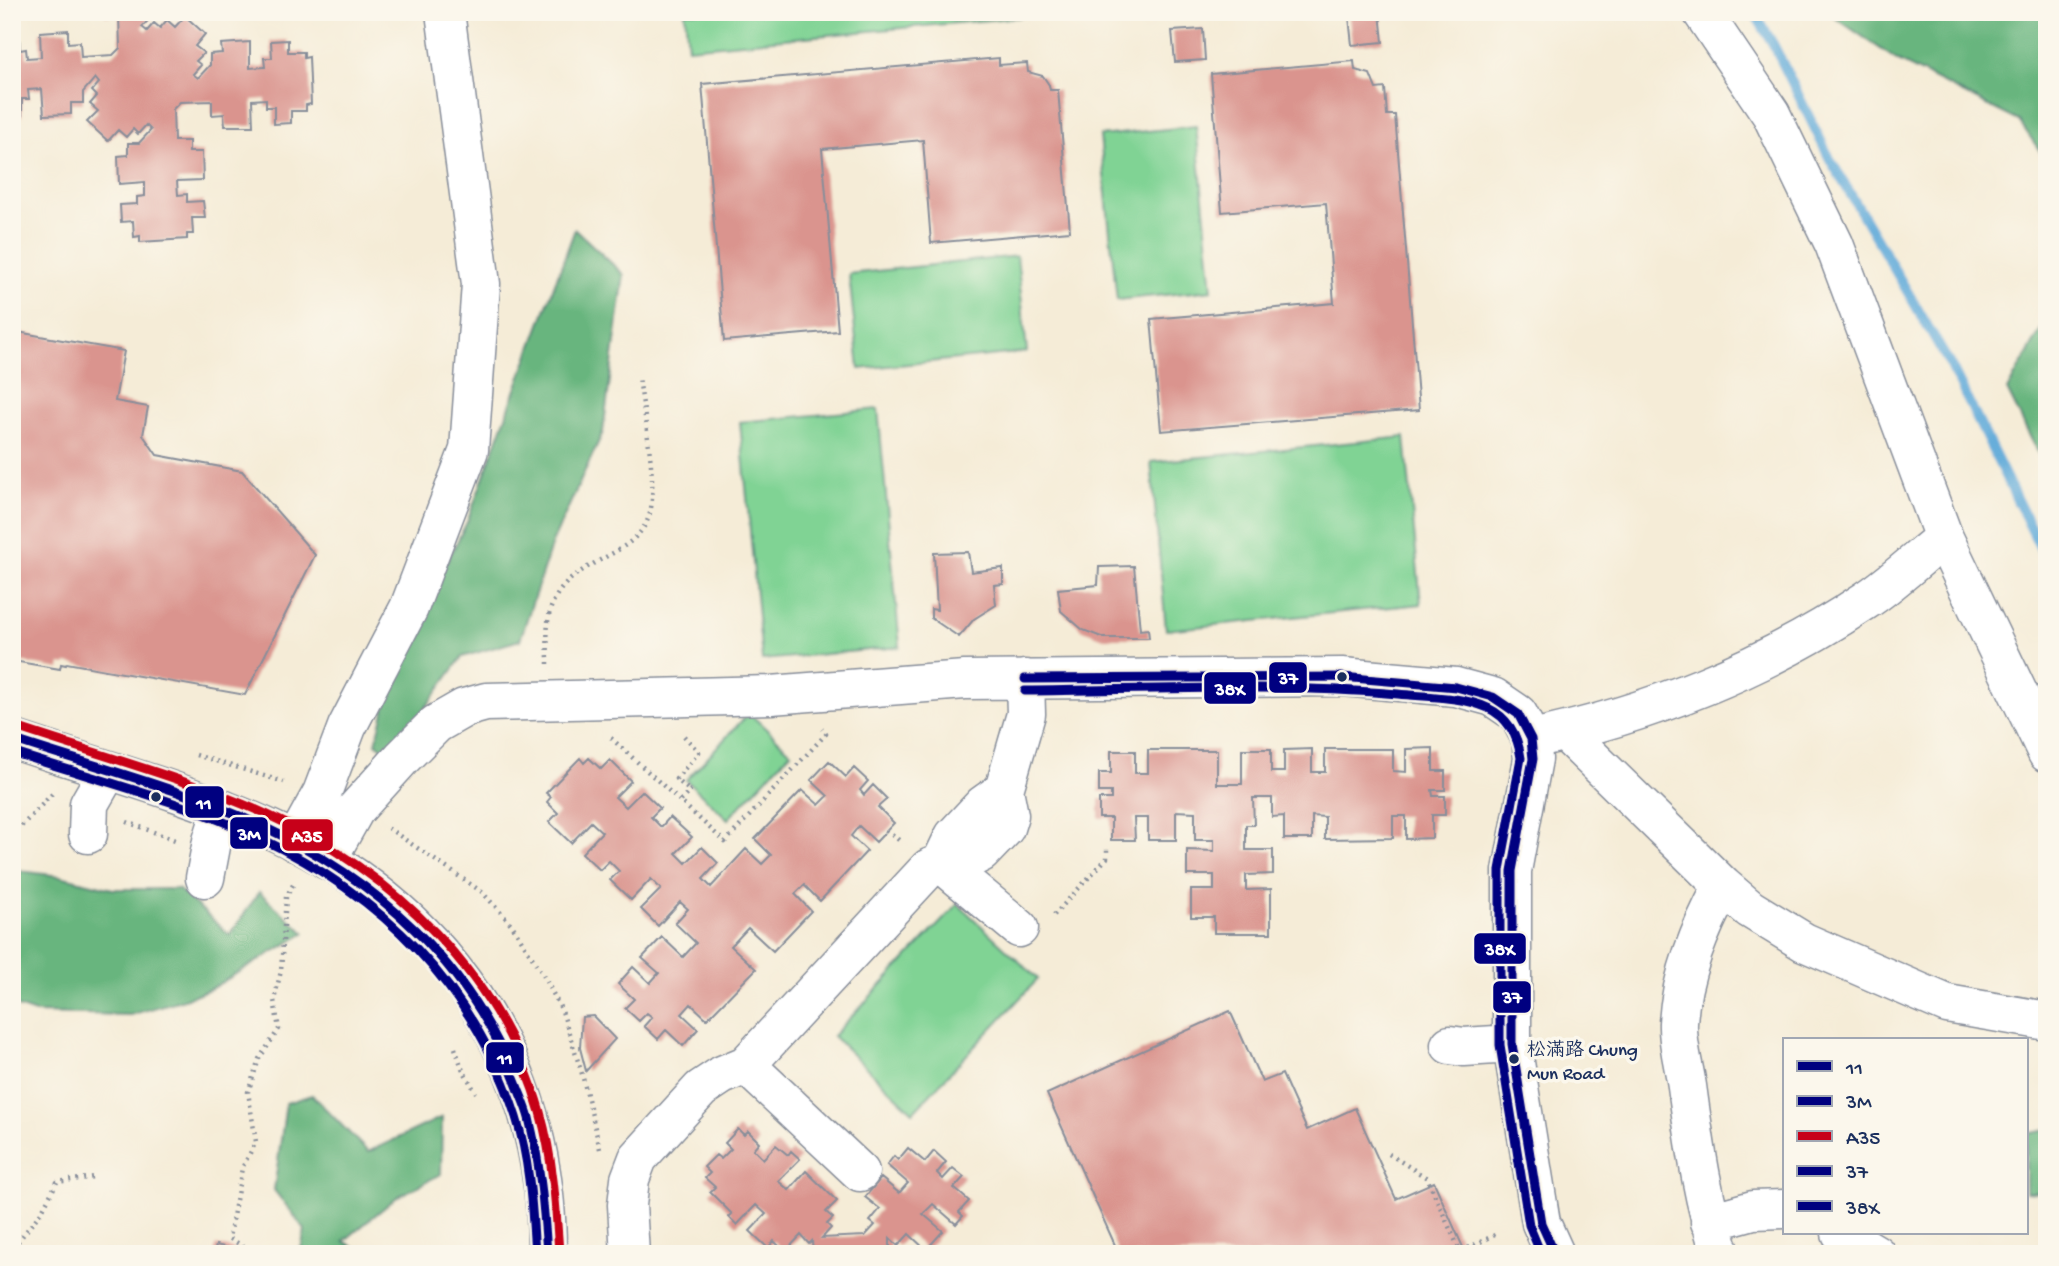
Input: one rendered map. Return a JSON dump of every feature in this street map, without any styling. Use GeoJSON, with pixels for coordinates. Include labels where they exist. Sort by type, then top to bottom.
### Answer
{"type":"FeatureCollection","features":[{"type":"Feature","properties":{"kind":"street"},"geometry":{"type":"LineString","coordinates":[[306,860],[322,793],[347,727],[409,608],[469,450],[481,284],[445,12]]}},
{"type":"Feature","properties":{"kind":"street"},"geometry":{"type":"LineString","coordinates":[[1702,12],[1771,114],[1834,244],[1944,538],[2047,753]]}},
{"type":"Feature","properties":{"kind":"street"},"geometry":{"type":"LineString","coordinates":[[1555,1254],[1541,1223],[1512,1044],[1512,871],[1532,759],[1548,736],[1615,719],[1720,679],[1792,644],[1867,601],[1944,538]]}},
{"type":"Feature","properties":{"kind":"street"},"geometry":{"type":"LineString","coordinates":[[306,860],[436,724],[464,708],[486,702],[788,693],[965,680],[1025,679],[1342,677],[1455,687],[1493,697],[1518,714],[1548,736],[1749,909],[1804,942],[1947,1004],[2047,1021]]}},
{"type":"Feature","properties":{"kind":"street"},"geometry":{"type":"LineString","coordinates":[[630,1254],[627,1205],[630,1179],[638,1158],[701,1089],[722,1075],[746,1065],[929,868],[941,863],[954,836],[983,805],[1004,790],[1026,714],[1025,679]]}},
{"type":"Feature","properties":{"kind":"street"},"geometry":{"type":"LineString","coordinates":[[12,739],[108,771],[217,825],[361,883],[433,947],[465,984],[501,1043],[515,1074],[535,1136],[545,1206],[547,1254]]}},
{"type":"Feature","properties":{"kind":"street"},"geometry":{"type":"LineString","coordinates":[[80,807],[108,771]]}},
{"type":"Feature","properties":{"kind":"street"},"geometry":{"type":"LineString","coordinates":[[205,878],[217,825]]}},
{"type":"Feature","properties":{"kind":"street"},"geometry":{"type":"LineString","coordinates":[[941,863],[1019,928]]}},
{"type":"Feature","properties":{"kind":"street"},"geometry":{"type":"LineString","coordinates":[[1723,886],[1704,921],[1685,976],[1678,1025],[1697,1158],[1715,1238],[1753,1210],[1783,1209]]}},
{"type":"Feature","properties":{"kind":"street"},"geometry":{"type":"LineString","coordinates":[[1450,1045],[1464,1047],[1512,1044]]}},
{"type":"Feature","properties":{"kind":"street"},"geometry":{"type":"LineString","coordinates":[[746,1065],[860,1172]]}},
{"type":"Feature","properties":{"kind":"street"},"geometry":{"type":"LineString","coordinates":[[1843,1234],[1876,1254]]}},
{"type":"Feature","properties":{"kind":"path"},"geometry":{"type":"LineString","coordinates":[[639,377],[653,492],[650,514],[644,529],[629,543],[580,570],[559,590],[551,607],[549,621],[558,700],[725,842],[826,734],[788,693]]}},
{"type":"Feature","properties":{"kind":"path"},"geometry":{"type":"LineString","coordinates":[[680,697],[680,732],[699,752],[676,779],[692,789],[680,801]]}},
{"type":"Feature","properties":{"kind":"path"},"geometry":{"type":"LineString","coordinates":[[12,836],[80,807],[99,811],[175,840],[217,825]]}},
{"type":"Feature","properties":{"kind":"path"},"geometry":{"type":"LineString","coordinates":[[383,825],[482,892],[512,925],[562,1011],[582,1074],[601,1153]]}},
{"type":"Feature","properties":{"kind":"path"},"geometry":{"type":"LineString","coordinates":[[1107,846],[1107,858]]}},
{"type":"Feature","properties":{"kind":"path"},"geometry":{"type":"LineString","coordinates":[[256,1254],[229,1238],[242,1168],[256,1142],[248,1092],[260,1059],[279,1029],[274,1000],[281,971],[286,897],[306,860]]}},
{"type":"Feature","properties":{"kind":"path"},"geometry":{"type":"LineString","coordinates":[[453,1043],[462,1068],[482,1104]]}},
{"type":"Feature","properties":{"kind":"path"},"geometry":{"type":"LineString","coordinates":[[1389,1154],[1426,1178],[1458,1252],[1499,1233]]}},
{"type":"Feature","properties":{"kind":"path"},"geometry":{"type":"LineString","coordinates":[[12,1244],[16,1244],[42,1212],[57,1182],[94,1177]]}},
{"type":"Feature","properties":{"kind":"green space"},"geometry":{"type":"Polygon","coordinates":[[[685,12],[1020,12],[1020,17],[688,48],[685,12]]]}},
{"type":"Feature","properties":{"kind":"green space"},"geometry":{"type":"Polygon","coordinates":[[[1827,12],[2047,12],[2047,161],[2019,121],[1898,61],[1827,12]]]}},
{"type":"Feature","properties":{"kind":"green space"},"geometry":{"type":"Polygon","coordinates":[[[1196,126],[1212,290],[1117,300],[1100,136],[1196,126]]]}},
{"type":"Feature","properties":{"kind":"green space"},"geometry":{"type":"Polygon","coordinates":[[[575,229],[624,275],[603,432],[552,543],[520,640],[462,657],[392,755],[376,743],[397,660],[467,522],[575,229]]]}},
{"type":"Feature","properties":{"kind":"green space"},"geometry":{"type":"Polygon","coordinates":[[[1017,256],[1027,352],[859,369],[849,274],[1017,256]]]}},
{"type":"Feature","properties":{"kind":"green space"},"geometry":{"type":"Polygon","coordinates":[[[2047,319],[2047,471],[2007,390],[2047,319]]]}},
{"type":"Feature","properties":{"kind":"green space"},"geometry":{"type":"Polygon","coordinates":[[[878,409],[900,647],[762,660],[740,422],[878,409]]]}},
{"type":"Feature","properties":{"kind":"green space"},"geometry":{"type":"Polygon","coordinates":[[[1405,437],[1421,604],[1166,630],[1151,462],[1405,437]]]}},
{"type":"Feature","properties":{"kind":"green space"},"geometry":{"type":"Polygon","coordinates":[[[749,713],[791,752],[728,819],[686,780],[749,713]]]}},
{"type":"Feature","properties":{"kind":"green space"},"geometry":{"type":"Polygon","coordinates":[[[12,870],[60,876],[113,889],[178,889],[230,935],[259,892],[305,933],[212,988],[130,1015],[35,1013],[12,1005],[12,870]]]}},
{"type":"Feature","properties":{"kind":"green space"},"geometry":{"type":"Polygon","coordinates":[[[958,904],[1038,979],[913,1112],[833,1036],[958,904]]]}},
{"type":"Feature","properties":{"kind":"green space"},"geometry":{"type":"Polygon","coordinates":[[[312,1095],[368,1152],[442,1117],[441,1174],[397,1197],[344,1241],[365,1254],[300,1254],[305,1230],[274,1190],[286,1103],[312,1095]]]}},
{"type":"Feature","properties":{"kind":"green space"},"geometry":{"type":"Polygon","coordinates":[[[2047,1130],[2047,1193],[2028,1192],[2028,1134],[2047,1130]]]}},
{"type":"Feature","properties":{"kind":"building"},"geometry":{"type":"Polygon","coordinates":[[[105,12],[156,12],[142,27],[147,31],[154,23],[160,28],[167,20],[175,27],[185,16],[205,34],[195,46],[204,53],[196,61],[201,65],[193,74],[198,78],[210,65],[210,54],[222,53],[221,44],[250,42],[250,68],[265,67],[264,58],[272,58],[271,41],[288,40],[288,52],[304,52],[304,58],[309,57],[311,104],[306,105],[306,111],[291,111],[291,123],[274,124],[274,107],[266,107],[266,99],[252,100],[253,126],[225,126],[224,114],[212,115],[212,101],[180,102],[173,109],[174,141],[189,141],[189,152],[202,152],[203,180],[177,181],[178,195],[187,194],[187,202],[203,201],[205,218],[192,218],[193,234],[187,234],[187,239],[140,242],[140,236],[134,237],[133,221],[121,222],[120,205],[137,204],[137,197],[145,196],[145,182],[119,184],[118,156],[128,155],[128,143],[139,143],[151,130],[146,125],[138,134],[133,129],[126,137],[118,130],[108,141],[87,122],[98,111],[90,104],[97,96],[92,91],[99,83],[95,78],[83,92],[83,103],[71,103],[71,114],[44,115],[42,89],[28,90],[29,99],[22,99],[22,116],[12,116],[12,33],[19,33],[20,50],[26,49],[27,58],[41,57],[40,32],[68,30],[68,43],[80,42],[81,57],[113,55],[120,48],[119,15],[105,16],[105,12]]]}},
{"type":"Feature","properties":{"kind":"building"},"geometry":{"type":"Polygon","coordinates":[[[1380,13],[1383,42],[1352,45],[1349,17],[1380,13]]]}},
{"type":"Feature","properties":{"kind":"building"},"geometry":{"type":"Polygon","coordinates":[[[1203,29],[1205,60],[1175,62],[1172,31],[1203,29]]]}},
{"type":"Feature","properties":{"kind":"building"},"geometry":{"type":"Polygon","coordinates":[[[999,58],[999,65],[1027,63],[1028,72],[1043,76],[1050,90],[1058,90],[1070,231],[931,243],[923,140],[822,149],[838,331],[724,341],[702,84],[999,58]]]}},
{"type":"Feature","properties":{"kind":"building"},"geometry":{"type":"Polygon","coordinates":[[[1354,61],[1355,70],[1370,74],[1376,89],[1385,88],[1387,115],[1395,115],[1419,410],[1161,431],[1151,319],[1334,303],[1326,203],[1222,212],[1211,74],[1354,61]]]}},
{"type":"Feature","properties":{"kind":"building"},"geometry":{"type":"Polygon","coordinates":[[[12,331],[124,351],[115,401],[148,407],[143,435],[157,455],[242,471],[315,555],[245,695],[67,663],[61,664],[60,669],[13,661],[12,331]]]}},
{"type":"Feature","properties":{"kind":"building"},"geometry":{"type":"Polygon","coordinates":[[[968,552],[971,572],[1003,568],[1003,584],[994,585],[996,605],[974,619],[959,637],[931,618],[931,609],[937,610],[934,553],[968,552]]]}},
{"type":"Feature","properties":{"kind":"building"},"geometry":{"type":"Polygon","coordinates":[[[1134,566],[1140,630],[1148,629],[1149,638],[1104,638],[1083,630],[1061,611],[1058,589],[1098,585],[1099,567],[1134,566]]]}},
{"type":"Feature","properties":{"kind":"building"},"geometry":{"type":"Polygon","coordinates":[[[1433,748],[1433,771],[1445,771],[1445,790],[1432,790],[1433,796],[1445,796],[1445,815],[1432,815],[1432,838],[1406,839],[1406,816],[1393,816],[1393,838],[1325,839],[1325,817],[1312,816],[1312,839],[1284,839],[1284,816],[1272,817],[1272,798],[1253,798],[1254,825],[1246,825],[1246,850],[1273,850],[1273,874],[1246,875],[1246,890],[1271,889],[1271,933],[1214,933],[1214,917],[1191,917],[1191,890],[1214,890],[1214,875],[1187,875],[1187,850],[1214,851],[1214,840],[1195,840],[1195,812],[1176,811],[1176,840],[1148,840],[1148,818],[1134,818],[1135,840],[1111,840],[1111,818],[1099,818],[1099,799],[1111,799],[1111,792],[1099,792],[1099,773],[1111,773],[1111,751],[1135,751],[1135,773],[1148,773],[1148,750],[1217,750],[1217,784],[1242,784],[1242,749],[1271,749],[1271,772],[1284,772],[1284,750],[1312,749],[1312,772],[1325,772],[1325,749],[1393,749],[1393,771],[1406,772],[1406,749],[1433,748]]]}},
{"type":"Feature","properties":{"kind":"building"},"geometry":{"type":"Polygon","coordinates":[[[580,758],[584,763],[589,758],[601,769],[610,760],[631,781],[615,797],[626,807],[642,791],[660,808],[651,817],[661,827],[670,817],[692,837],[676,853],[686,863],[702,847],[718,863],[703,879],[711,887],[746,849],[762,864],[771,855],[755,839],[802,790],[819,805],[828,796],[811,780],[829,761],[846,777],[854,768],[868,781],[860,790],[864,795],[873,785],[887,799],[878,807],[894,823],[876,842],[859,826],[851,836],[867,851],[820,901],[804,885],[795,894],[811,911],[773,951],[748,928],[731,946],[756,969],[707,1019],[691,1004],[682,1014],[698,1029],[683,1046],[666,1030],[658,1039],[644,1026],[652,1017],[647,1013],[639,1021],[625,1008],[634,999],[618,984],[633,967],[650,983],[659,973],[642,958],[662,937],[683,957],[696,943],[675,923],[688,909],[680,902],[658,926],[641,909],[661,889],[651,879],[631,900],[610,880],[619,871],[609,861],[600,870],[582,853],[602,832],[591,822],[571,843],[549,822],[558,813],[547,802],[551,797],[546,793],[580,758]]]}},
{"type":"Feature","properties":{"kind":"building"},"geometry":{"type":"Polygon","coordinates":[[[1230,1011],[1262,1082],[1282,1074],[1307,1130],[1355,1108],[1396,1199],[1434,1182],[1466,1254],[1119,1254],[1047,1094],[1230,1011]]]}},
{"type":"Feature","properties":{"kind":"building"},"geometry":{"type":"Polygon","coordinates":[[[593,1016],[615,1039],[586,1071],[580,1048],[582,1017],[593,1016]]]}},
{"type":"Feature","properties":{"kind":"building"},"geometry":{"type":"Polygon","coordinates":[[[738,1129],[744,1135],[748,1131],[759,1142],[753,1149],[763,1159],[776,1145],[788,1155],[791,1151],[800,1159],[778,1181],[789,1190],[806,1171],[837,1201],[826,1212],[833,1218],[827,1224],[831,1228],[822,1238],[865,1236],[875,1225],[870,1221],[880,1209],[865,1197],[881,1178],[899,1193],[908,1183],[887,1165],[894,1156],[898,1160],[908,1148],[925,1162],[934,1151],[946,1162],[937,1173],[943,1179],[953,1168],[964,1177],[954,1188],[969,1201],[959,1212],[963,1216],[956,1224],[933,1204],[923,1214],[943,1231],[926,1250],[909,1234],[898,1246],[890,1238],[890,1254],[813,1254],[812,1241],[809,1244],[801,1235],[785,1252],[774,1241],[768,1248],[750,1231],[766,1214],[756,1205],[737,1225],[729,1217],[732,1214],[710,1192],[715,1187],[705,1178],[710,1173],[704,1167],[716,1155],[721,1159],[731,1149],[725,1143],[738,1129]]]}},
{"type":"Feature","properties":{"kind":"building"},"geometry":{"type":"Polygon","coordinates":[[[216,1245],[249,1253],[249,1254],[214,1254],[216,1245]]]}},
{"type":"Feature","properties":{"kind":"waterway"},"geometry":{"type":"LineString","coordinates":[[1754,12],[1773,44],[1830,159],[1952,368],[2047,561]]}},
{"type":"Feature","properties":{"kind":"transit line","name":"37"},"geometry":{"type":"LineString","coordinates":[[1025,679],[1342,677],[1456,687],[1493,697],[1518,714],[1531,739],[1533,759],[1512,871],[1512,1044],[1541,1223],[1555,1254]]}},
{"type":"Feature","properties":{"kind":"transit line","name":"38X"},"geometry":{"type":"LineString","coordinates":[[1025,691],[1212,688],[1352,691],[1467,701],[1488,708],[1507,722],[1518,742],[1521,758],[1500,870],[1500,1045],[1529,1225],[1541,1254]]}},
{"type":"Feature","properties":{"kind":"transit line","name":"A35"},"geometry":{"type":"LineString","coordinates":[[16,727],[173,778],[266,814],[357,865],[398,897],[436,933],[470,973],[499,1016],[522,1062],[540,1112],[548,1147],[559,1253]]}},
{"type":"Feature","properties":{"kind":"transit line","name":"11"},"geometry":{"type":"LineString","coordinates":[[12,739],[170,790],[262,826],[304,847],[343,872],[381,899],[415,930],[446,963],[473,1000],[497,1040],[516,1083],[528,1114],[536,1152],[547,1254]]}},
{"type":"Feature","properties":{"kind":"transit line","name":"3M"},"geometry":{"type":"LineString","coordinates":[[12,752],[168,801],[258,837],[303,860],[383,917],[417,950],[448,986],[475,1026],[498,1070],[516,1117],[524,1150],[530,1185],[535,1254]]}},
{"type":"Feature","properties":{"kind":"place","name":"松滿路 Chung Mun Road"},"geometry":{"type":"Point","coordinates":[1514,1059]}}]}
